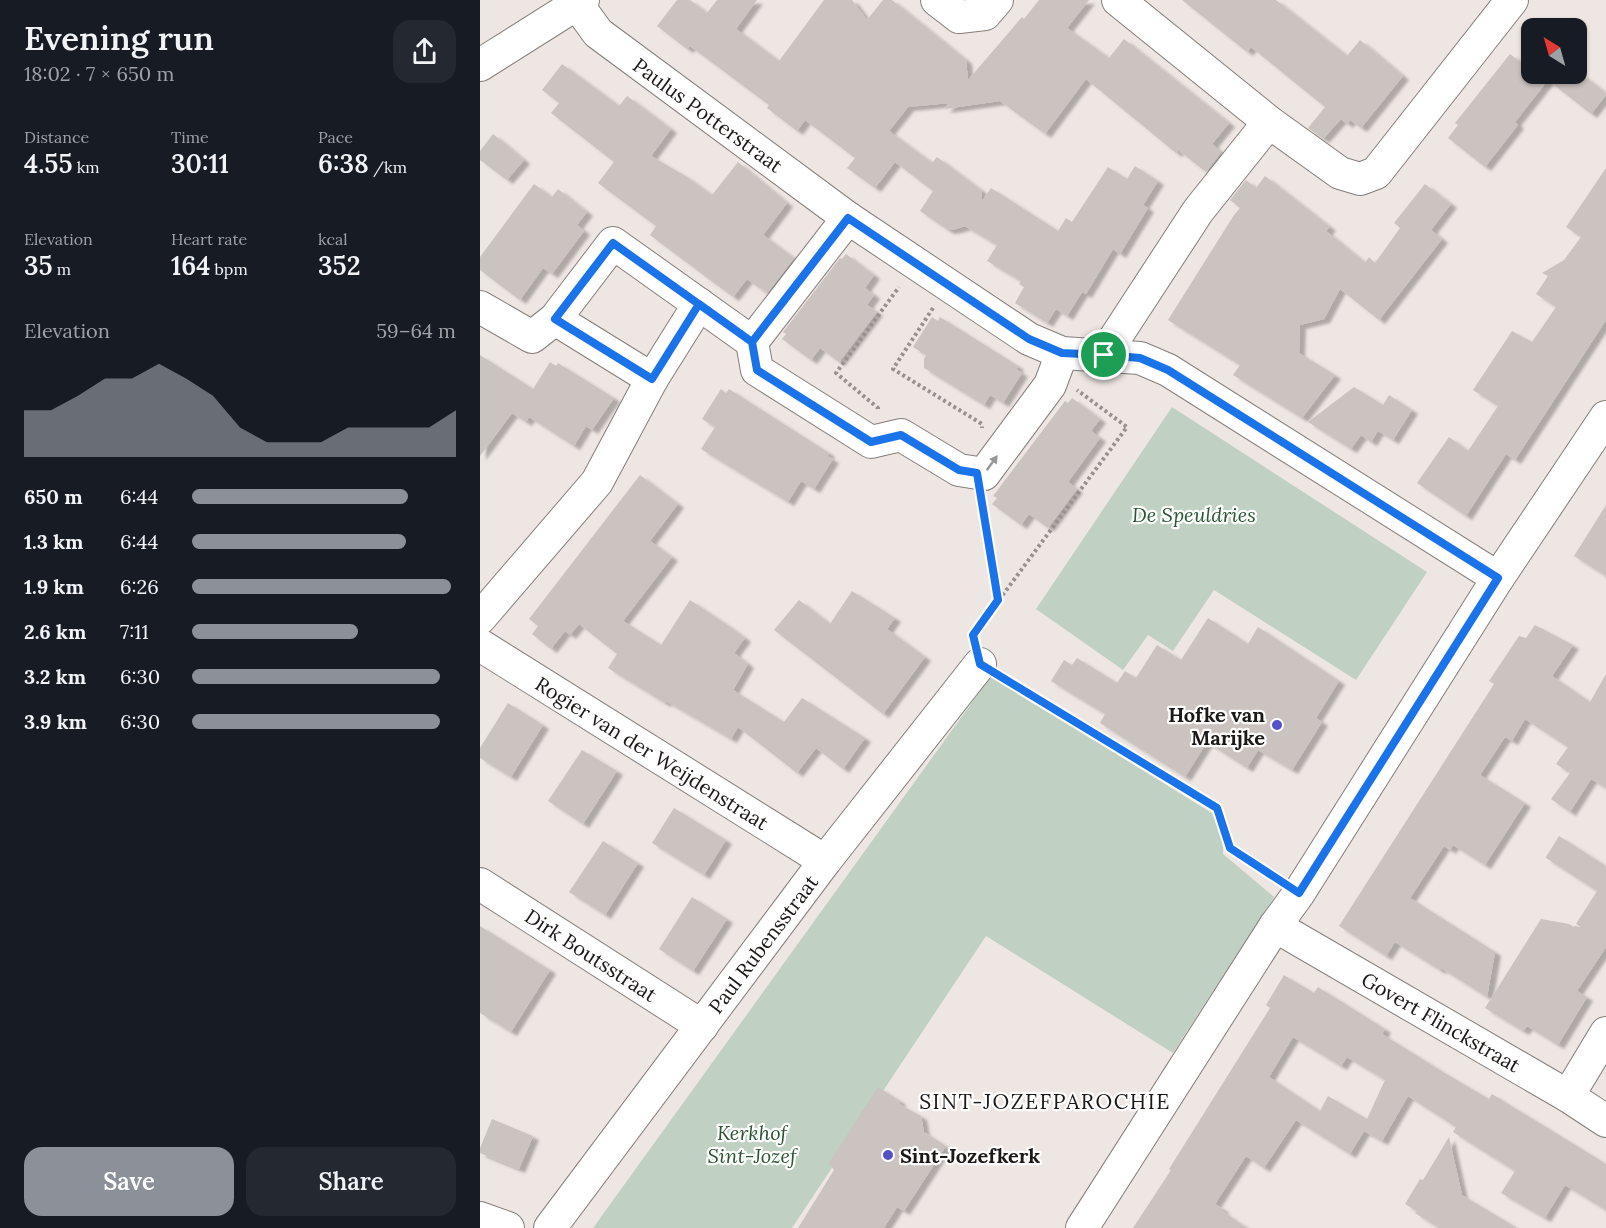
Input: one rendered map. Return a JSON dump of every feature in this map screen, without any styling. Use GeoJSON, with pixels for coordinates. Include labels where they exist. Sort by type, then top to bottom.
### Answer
{"type":"FeatureCollection","features":[{"type":"Feature","properties":{"kind":"street"},"geometry":{"type":"LineString","coordinates":[[937,0],[959,17],[985,14],[997,0]]}},
{"type":"Feature","properties":{"kind":"street"},"geometry":{"type":"LineString","coordinates":[[1118,0],[1269,122],[1340,173],[1360,179],[1376,173],[1512,0]]}},
{"type":"Feature","properties":{"kind":"street"},"geometry":{"type":"LineString","coordinates":[[480,65],[580,2]]}},
{"type":"Feature","properties":{"kind":"street","name":"Paulus Potterstraat"},"geometry":{"type":"LineString","coordinates":[[580,2],[597,33],[848,218],[1029,339],[1058,363],[1104,355],[1140,358],[1168,370],[1498,578]]}},
{"type":"Feature","properties":{"kind":"street"},"geometry":{"type":"LineString","coordinates":[[1104,355],[1197,211],[1269,122]]}},
{"type":"Feature","properties":{"kind":"street"},"geometry":{"type":"LineString","coordinates":[[752,342],[848,218]]}},
{"type":"Feature","properties":{"kind":"street"},"geometry":{"type":"LineString","coordinates":[[480,307],[532,337],[555,319],[613,243],[752,342],[757,370],[871,442],[901,435],[959,470],[983,470],[1050,385],[1058,363]]}},
{"type":"Feature","properties":{"kind":"street"},"geometry":{"type":"LineString","coordinates":[[480,618],[597,482],[652,379],[699,304]]}},
{"type":"Feature","properties":{"kind":"street"},"geometry":{"type":"LineString","coordinates":[[555,319],[652,379]]}},
{"type":"Feature","properties":{"kind":"street"},"geometry":{"type":"LineString","coordinates":[[1082,1228],[1275,926],[1299,893],[1498,578],[1606,417]]}},
{"type":"Feature","properties":{"kind":"street","name":"Rogier van der Weijdenstraat"},"geometry":{"type":"LineString","coordinates":[[480,645],[825,861]]}},
{"type":"Feature","properties":{"kind":"street","name":"Paul Rubensstraat"},"geometry":{"type":"LineString","coordinates":[[550,1228],[825,861],[980,664]]}},
{"type":"Feature","properties":{"kind":"street","name":"Dirk Boutsstraat"},"geometry":{"type":"LineString","coordinates":[[480,884],[702,1026]]}},
{"type":"Feature","properties":{"kind":"street","name":"Govert Flinckstraat"},"geometry":{"type":"LineString","coordinates":[[1275,926],[1568,1096],[1606,1121]]}},
{"type":"Feature","properties":{"kind":"street"},"geometry":{"type":"LineString","coordinates":[[1568,1096],[1606,1032]]}},
{"type":"Feature","properties":{"kind":"street"},"geometry":{"type":"LineString","coordinates":[[480,1218],[508,1228]]}},
{"type":"Feature","properties":{"kind":"path"},"geometry":{"type":"LineString","coordinates":[[883,440],[878,408],[836,373],[917,263]]}},
{"type":"Feature","properties":{"kind":"path"},"geometry":{"type":"LineString","coordinates":[[948,284],[893,369],[982,424],[983,470],[998,600]]}},
{"type":"Feature","properties":{"kind":"path"},"geometry":{"type":"LineString","coordinates":[[1058,363],[1127,427],[973,635],[980,664],[1217,808],[1230,848],[1299,893]]}},
{"type":"Feature","properties":{"kind":"green space","name":"De Speuldries"},"geometry":{"type":"Polygon","coordinates":[[[1172,407],[1427,572],[1356,680],[1214,590],[1173,651],[1148,635],[1123,670],[1036,609],[1172,407]]]}},
{"type":"Feature","properties":{"kind":"green space","name":"Kerkhof Sint-Jozef"},"geometry":{"type":"Polygon","coordinates":[[[991,676],[1223,820],[1223,854],[1274,897],[1173,1053],[986,936],[792,1228],[593,1228],[991,676]]]}},
{"type":"Feature","properties":{"kind":"building"},"geometry":{"type":"Polygon","coordinates":[[[677,0],[690,0],[707,13],[717,0],[757,0],[736,29],[779,61],[824,0],[852,0],[867,20],[883,0],[892,0],[966,60],[968,80],[1039,0],[1089,0],[1067,28],[1109,58],[1124,39],[1229,123],[1212,144],[1221,152],[1206,172],[1178,150],[1176,153],[1086,79],[1045,134],[1000,101],[944,109],[949,103],[908,107],[889,131],[932,163],[937,157],[981,190],[982,201],[991,188],[1058,231],[1066,218],[1072,222],[1108,167],[1127,179],[1135,166],[1158,181],[1143,205],[1148,208],[1120,254],[1113,249],[1086,294],[1082,292],[1067,316],[1056,309],[1047,323],[1015,303],[1024,287],[1019,284],[1021,281],[987,261],[997,245],[965,226],[948,230],[920,211],[933,191],[895,162],[875,188],[847,168],[855,158],[805,120],[797,131],[767,108],[769,105],[690,46],[687,49],[657,26],[677,0]]]}},
{"type":"Feature","properties":{"kind":"building"},"geometry":{"type":"Polygon","coordinates":[[[1182,0],[1276,0],[1347,56],[1360,40],[1403,76],[1361,128],[1350,120],[1347,124],[1341,119],[1323,139],[1308,128],[1325,107],[1251,47],[1247,52],[1182,0]]]}},
{"type":"Feature","properties":{"kind":"building"},"geometry":{"type":"Polygon","coordinates":[[[1510,54],[1521,63],[1521,84],[1545,84],[1515,122],[1518,125],[1485,167],[1448,138],[1458,125],[1455,123],[1510,54]]]}},
{"type":"Feature","properties":{"kind":"building"},"geometry":{"type":"Polygon","coordinates":[[[562,64],[619,106],[627,96],[671,129],[651,156],[712,195],[738,162],[787,203],[763,235],[794,258],[768,292],[747,279],[733,297],[650,235],[656,226],[598,183],[614,162],[551,113],[559,103],[542,90],[562,64]]]}},
{"type":"Feature","properties":{"kind":"building"},"geometry":{"type":"Polygon","coordinates":[[[1587,79],[1606,93],[1591,114],[1553,84],[1587,84],[1587,79]]]}},
{"type":"Feature","properties":{"kind":"building"},"geometry":{"type":"Polygon","coordinates":[[[493,134],[524,160],[507,180],[480,160],[480,151],[493,134]]]}},
{"type":"Feature","properties":{"kind":"building"},"geometry":{"type":"Polygon","coordinates":[[[1606,168],[1606,320],[1515,460],[1506,454],[1466,516],[1417,483],[1449,437],[1468,451],[1498,406],[1473,390],[1512,331],[1532,342],[1556,307],[1536,294],[1548,276],[1542,273],[1564,260],[1581,237],[1566,227],[1606,168]]]}},
{"type":"Feature","properties":{"kind":"building"},"geometry":{"type":"Polygon","coordinates":[[[1265,176],[1330,227],[1326,231],[1365,263],[1369,257],[1375,263],[1400,228],[1394,223],[1425,184],[1451,204],[1431,230],[1442,239],[1379,320],[1340,289],[1324,319],[1300,325],[1299,353],[1335,375],[1302,418],[1233,375],[1240,365],[1168,320],[1240,208],[1230,200],[1246,180],[1256,188],[1265,176]]]}},
{"type":"Feature","properties":{"kind":"building"},"geometry":{"type":"Polygon","coordinates":[[[534,184],[552,197],[558,189],[587,212],[577,225],[584,231],[552,274],[543,268],[520,300],[480,270],[480,257],[534,184]]]}},
{"type":"Feature","properties":{"kind":"building"},"geometry":{"type":"Polygon","coordinates":[[[846,254],[874,275],[865,288],[874,295],[867,305],[877,312],[839,362],[820,348],[811,360],[782,339],[786,334],[783,332],[840,258],[842,259],[846,254]]]}},
{"type":"Feature","properties":{"kind":"building"},"geometry":{"type":"Polygon","coordinates":[[[932,317],[938,321],[940,317],[1018,366],[1016,369],[1022,373],[1003,403],[990,395],[984,405],[924,368],[926,355],[913,347],[932,317]]]}},
{"type":"Feature","properties":{"kind":"building"},"geometry":{"type":"Polygon","coordinates":[[[480,355],[533,389],[550,362],[556,366],[558,363],[614,398],[592,430],[586,426],[574,446],[529,417],[526,422],[512,413],[480,456],[480,355]]]}},
{"type":"Feature","properties":{"kind":"building"},"geometry":{"type":"Polygon","coordinates":[[[1354,387],[1383,405],[1389,395],[1412,410],[1393,440],[1378,431],[1371,442],[1361,435],[1351,449],[1308,422],[1354,387]]]}},
{"type":"Feature","properties":{"kind":"building"},"geometry":{"type":"Polygon","coordinates":[[[721,389],[726,393],[729,389],[829,453],[827,456],[833,459],[814,489],[801,481],[788,502],[701,449],[715,427],[702,419],[721,389]]]}},
{"type":"Feature","properties":{"kind":"building"},"geometry":{"type":"Polygon","coordinates":[[[1072,398],[1100,419],[1091,431],[1100,438],[1068,482],[1077,489],[1048,528],[1029,514],[1021,525],[992,504],[997,498],[993,496],[1065,401],[1068,403],[1072,398]]]}},
{"type":"Feature","properties":{"kind":"building"},"geometry":{"type":"Polygon","coordinates":[[[640,475],[678,504],[650,541],[672,557],[623,621],[661,645],[690,600],[729,626],[745,638],[734,653],[748,664],[733,690],[784,722],[802,698],[865,738],[843,769],[816,748],[797,773],[738,727],[731,739],[666,701],[665,703],[608,668],[617,654],[579,624],[570,635],[565,631],[551,649],[532,634],[538,626],[529,619],[640,475]]]}},
{"type":"Feature","properties":{"kind":"building"},"geometry":{"type":"Polygon","coordinates":[[[1606,505],[1606,576],[1574,556],[1606,505]]]}},
{"type":"Feature","properties":{"kind":"building"},"geometry":{"type":"Polygon","coordinates":[[[852,591],[895,618],[887,629],[925,657],[883,714],[774,630],[799,600],[830,624],[852,591]]]}},
{"type":"Feature","properties":{"kind":"building"},"geometry":{"type":"Polygon","coordinates":[[[1208,618],[1248,644],[1258,627],[1339,681],[1316,718],[1322,722],[1292,770],[1258,750],[1247,768],[1207,742],[1185,777],[1100,723],[1105,714],[1051,681],[1064,660],[1072,665],[1077,658],[1117,683],[1125,671],[1136,678],[1157,645],[1181,660],[1208,618]]]}},
{"type":"Feature","properties":{"kind":"building"},"geometry":{"type":"Polygon","coordinates":[[[1535,625],[1573,645],[1552,676],[1590,702],[1606,674],[1606,788],[1591,779],[1570,812],[1551,799],[1570,773],[1556,764],[1568,747],[1525,719],[1512,741],[1505,737],[1480,775],[1525,803],[1485,865],[1453,845],[1450,850],[1444,846],[1410,898],[1495,952],[1487,997],[1395,942],[1386,956],[1339,926],[1494,684],[1489,681],[1519,636],[1526,638],[1535,625]]]}},
{"type":"Feature","properties":{"kind":"building"},"geometry":{"type":"Polygon","coordinates":[[[508,703],[543,725],[511,777],[480,758],[480,748],[508,703]]]}},
{"type":"Feature","properties":{"kind":"building"},"geometry":{"type":"Polygon","coordinates":[[[582,750],[617,771],[583,824],[548,801],[582,750]]]}},
{"type":"Feature","properties":{"kind":"building"},"geometry":{"type":"Polygon","coordinates":[[[674,808],[726,840],[704,875],[652,843],[674,808]]]}},
{"type":"Feature","properties":{"kind":"building"},"geometry":{"type":"Polygon","coordinates":[[[1559,836],[1606,866],[1606,947],[1577,991],[1587,997],[1558,1045],[1527,1026],[1523,1031],[1485,1008],[1541,919],[1581,927],[1576,924],[1597,891],[1546,858],[1559,836]]]}},
{"type":"Feature","properties":{"kind":"building"},"geometry":{"type":"Polygon","coordinates":[[[603,841],[638,863],[605,915],[569,892],[603,841]]]}},
{"type":"Feature","properties":{"kind":"building"},"geometry":{"type":"Polygon","coordinates":[[[692,897],[727,919],[693,971],[659,949],[692,897]]]}},
{"type":"Feature","properties":{"kind":"building"},"geometry":{"type":"Polygon","coordinates":[[[480,926],[550,970],[511,1032],[480,1013],[480,926]]]}},
{"type":"Feature","properties":{"kind":"building"},"geometry":{"type":"Polygon","coordinates":[[[1284,975],[1314,993],[1318,987],[1385,1029],[1382,1034],[1443,1072],[1489,1099],[1492,1094],[1606,1164],[1606,1210],[1565,1185],[1545,1218],[1501,1193],[1515,1171],[1453,1132],[1456,1127],[1408,1096],[1382,1141],[1364,1131],[1350,1154],[1296,1120],[1264,1168],[1246,1156],[1215,1204],[1247,1228],[1133,1228],[1270,1008],[1266,1005],[1284,975]],[[1293,1037],[1269,1077],[1320,1111],[1328,1096],[1367,1119],[1385,1080],[1347,1057],[1341,1066],[1293,1037]]]}},
{"type":"Feature","properties":{"kind":"building","name":"Sint-Jozefkerk"},"geometry":{"type":"Polygon","coordinates":[[[878,1087],[900,1101],[899,1104],[921,1116],[924,1132],[946,1146],[904,1211],[897,1207],[884,1228],[798,1228],[834,1170],[829,1163],[878,1087]]]}},
{"type":"Feature","properties":{"kind":"building"},"geometry":{"type":"Polygon","coordinates":[[[492,1119],[533,1136],[519,1169],[480,1153],[492,1119]]]}},
{"type":"Feature","properties":{"kind":"building"},"geometry":{"type":"Polygon","coordinates":[[[1449,1137],[1462,1195],[1517,1228],[1439,1228],[1405,1204],[1420,1179],[1423,1180],[1449,1137]]]}},
{"type":"Feature","properties":{"kind":"place","name":"Hofke van Marijke"},"geometry":{"type":"Point","coordinates":[1277,725]}},
{"type":"Feature","properties":{"kind":"place","name":"Sint-Jozefkerk"},"geometry":{"type":"Point","coordinates":[888,1155]}},
{"type":"Feature","properties":{"kind":"district","name":"SINT-JOZEFPAROCHIE"},"geometry":{"type":"Point","coordinates":[1045,1101]}},
{"type":"Feature","properties":{"kind":"route"},"geometry":{"type":"LineString","coordinates":[[1104,355],[1062,353],[1029,339],[848,218],[752,342],[699,304],[613,243],[555,319],[652,379],[699,304],[752,342],[757,370],[871,442],[901,435],[959,470],[977,473],[998,600],[973,635],[980,664],[1217,808],[1230,848],[1299,893],[1498,578],[1168,370],[1140,358],[1104,355]]}}]}
